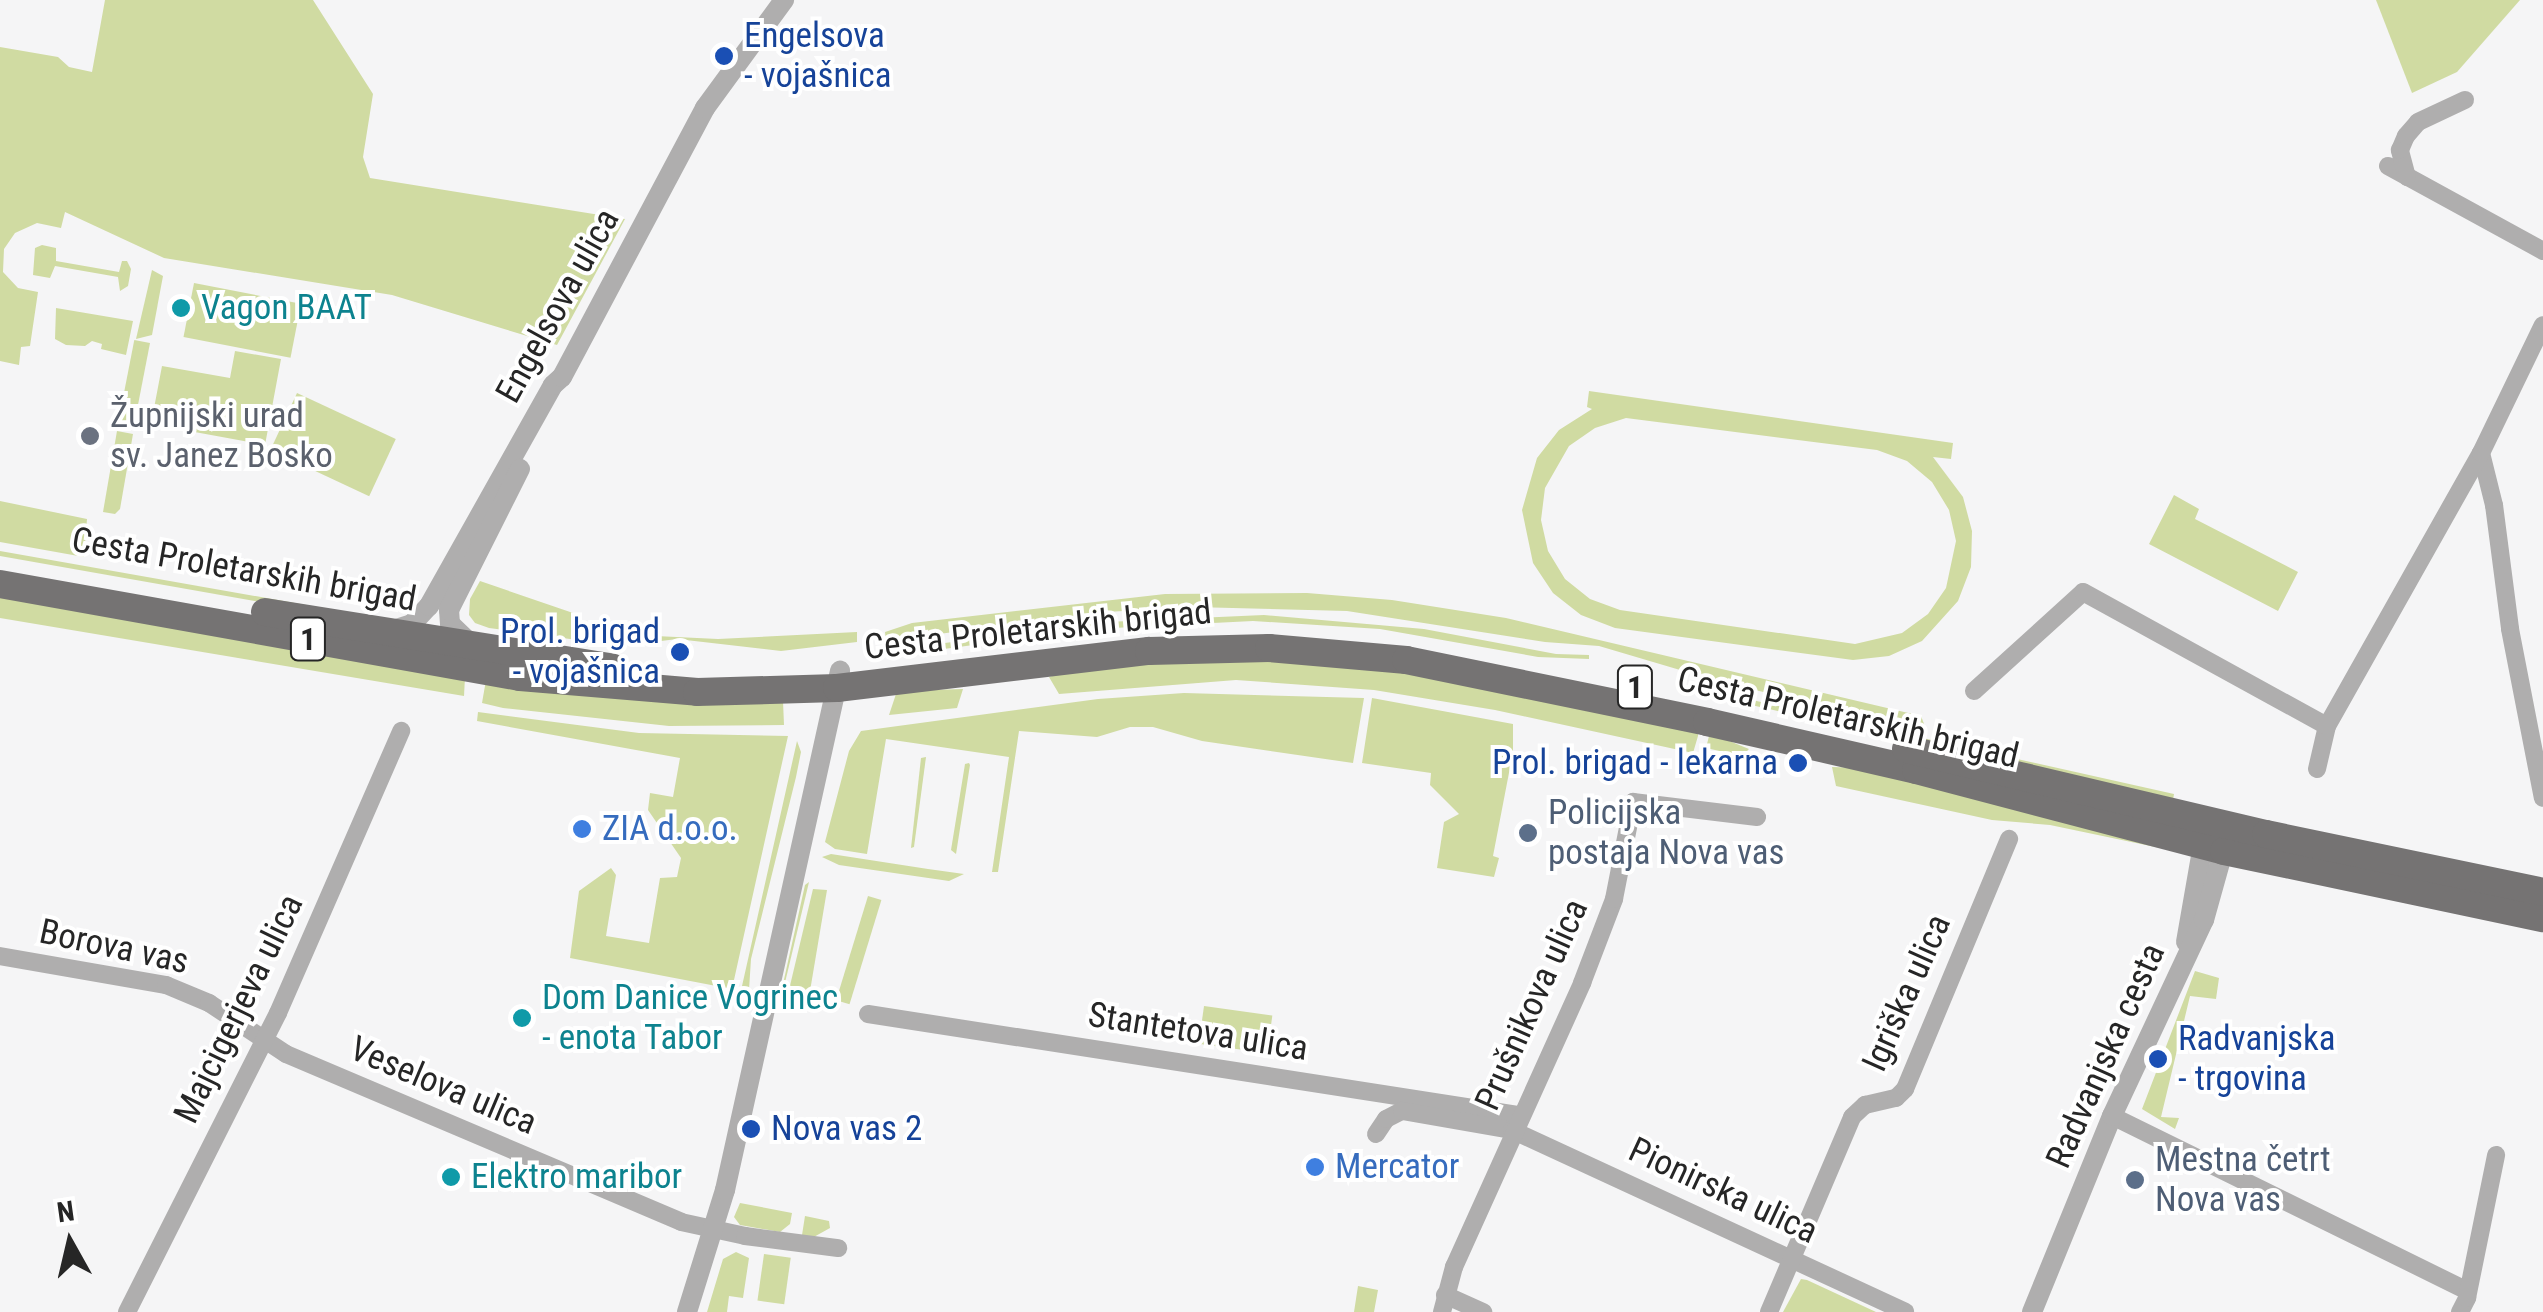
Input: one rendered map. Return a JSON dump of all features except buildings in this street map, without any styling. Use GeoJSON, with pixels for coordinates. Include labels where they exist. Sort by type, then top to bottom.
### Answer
{"type":"FeatureCollection","features":[{"type":"Feature","properties":{"kind":"main road","name":"Cesta Proletarskih brigad"},"geometry":{"type":"LineString","coordinates":[[0,565],[480,649],[651,672],[838,680]]}},
{"type":"Feature","properties":{"kind":"main road","name":"Cesta Proletarskih brigad"},"geometry":{"type":"LineString","coordinates":[[0,584],[520,677],[697,692],[838,680],[1150,632],[1211,629],[1348,634],[1488,655],[2543,918]]}},
{"type":"Feature","properties":{"kind":"main road","name":"Cesta Proletarskih brigad"},"geometry":{"type":"LineString","coordinates":[[2216,835],[2543,892]]}},
{"type":"Feature","properties":{"kind":"street","name":"Engelsova ulica"},"geometry":{"type":"LineString","coordinates":[[385,633],[412,624],[429,606],[553,385],[562,377],[705,108],[784,0]]}},
{"type":"Feature","properties":{"kind":"street"},"geometry":{"type":"LineString","coordinates":[[2407,177],[2400,150],[2406,136],[2418,122],[2465,100]]}},
{"type":"Feature","properties":{"kind":"street"},"geometry":{"type":"LineString","coordinates":[[2388,166],[2543,251]]}},
{"type":"Feature","properties":{"kind":"street"},"geometry":{"type":"LineString","coordinates":[[2318,769],[2327,726],[2481,453],[2543,325]]}},
{"type":"Feature","properties":{"kind":"street"},"geometry":{"type":"LineString","coordinates":[[480,649],[460,637],[450,624],[448,610],[562,377]]}},
{"type":"Feature","properties":{"kind":"street"},"geometry":{"type":"LineString","coordinates":[[2481,453],[2494,505],[2510,629],[2542,798]]}},
{"type":"Feature","properties":{"kind":"street"},"geometry":{"type":"LineString","coordinates":[[1974,691],[2083,592],[2327,726]]}},
{"type":"Feature","properties":{"kind":"street"},"geometry":{"type":"LineString","coordinates":[[688,1312],[713,1230],[838,680]]}},
{"type":"Feature","properties":{"kind":"street","name":"Majcigerjeva ulica"},"geometry":{"type":"LineString","coordinates":[[128,1312],[329,901],[401,731]]}},
{"type":"Feature","properties":{"kind":"street","name":"Prušnikova ulica"},"geometry":{"type":"LineString","coordinates":[[1445,1298],[1516,1123],[1582,983],[1614,899],[1633,802],[1756,817]]}},
{"type":"Feature","properties":{"kind":"street","name":"Radvanjska cesta"},"geometry":{"type":"LineString","coordinates":[[2032,1312],[2112,1116],[2204,920],[2216,835]]}},
{"type":"Feature","properties":{"kind":"street","name":"Igriška ulica"},"geometry":{"type":"LineString","coordinates":[[1768,1312],[1852,1117],[1865,1105],[1896,1098],[1905,1089],[2010,838]]}},
{"type":"Feature","properties":{"kind":"street","name":"Borova vas"},"geometry":{"type":"LineString","coordinates":[[0,956],[166,985],[209,1004],[261,1040]]}},
{"type":"Feature","properties":{"kind":"street","name":"Stantetova ulica"},"geometry":{"type":"LineString","coordinates":[[868,1014],[1516,1123]]}},
{"type":"Feature","properties":{"kind":"street","name":"Veselova ulica"},"geometry":{"type":"LineString","coordinates":[[261,1040],[613,1194],[681,1222],[713,1230]]}},
{"type":"Feature","properties":{"kind":"street"},"geometry":{"type":"LineString","coordinates":[[1376,1134],[1386,1119],[1402,1111],[1516,1123]]}},
{"type":"Feature","properties":{"kind":"street"},"geometry":{"type":"LineString","coordinates":[[2112,1116],[2467,1290]]}},
{"type":"Feature","properties":{"kind":"street","name":"Pionirska ulica"},"geometry":{"type":"LineString","coordinates":[[1516,1123],[1905,1312]]}},
{"type":"Feature","properties":{"kind":"street"},"geometry":{"type":"LineString","coordinates":[[2460,1312],[2496,1155]]}},
{"type":"Feature","properties":{"kind":"street"},"geometry":{"type":"LineString","coordinates":[[713,1230],[838,1248]]}},
{"type":"Feature","properties":{"kind":"street"},"geometry":{"type":"LineString","coordinates":[[1445,1298],[1483,1312]]}},
{"type":"Feature","properties":{"kind":"green space"},"geometry":{"type":"Polygon","coordinates":[[[105,0],[313,0],[373,94],[363,157],[370,178],[625,219],[557,345],[392,295],[164,258],[65,212],[61,228],[37,223],[15,233],[4,249],[3,272],[18,288],[38,292],[30,346],[21,347],[19,365],[0,361],[0,47],[58,57],[69,67],[92,72],[105,0]]]}},
{"type":"Feature","properties":{"kind":"green space"},"geometry":{"type":"Polygon","coordinates":[[[2376,0],[2520,0],[2457,72],[2412,93],[2376,0]]]}},
{"type":"Feature","properties":{"kind":"green space"},"geometry":{"type":"Polygon","coordinates":[[[35,248],[56,248],[56,261],[119,272],[122,261],[127,261],[131,269],[128,286],[120,291],[118,277],[55,266],[50,278],[33,275],[35,248]]]}},
{"type":"Feature","properties":{"kind":"green space"},"geometry":{"type":"Polygon","coordinates":[[[152,270],[163,276],[152,335],[136,339],[152,270]]]}},
{"type":"Feature","properties":{"kind":"green space"},"geometry":{"type":"Polygon","coordinates":[[[194,283],[301,304],[291,358],[184,337],[194,283]]]}},
{"type":"Feature","properties":{"kind":"green space"},"geometry":{"type":"Polygon","coordinates":[[[56,308],[133,321],[126,355],[101,349],[102,344],[92,341],[85,346],[66,345],[55,339],[56,308]]]}},
{"type":"Feature","properties":{"kind":"green space"},"geometry":{"type":"Polygon","coordinates":[[[134,340],[150,343],[134,427],[118,424],[134,340]]]}},
{"type":"Feature","properties":{"kind":"green space"},"geometry":{"type":"Polygon","coordinates":[[[235,351],[281,359],[265,445],[151,424],[162,366],[230,378],[235,351]]]}},
{"type":"Feature","properties":{"kind":"green space"},"geometry":{"type":"Polygon","coordinates":[[[1589,391],[1953,443],[1951,459],[1933,457],[1963,497],[1972,531],[1971,567],[1958,601],[1922,641],[1889,656],[1853,660],[1615,628],[1581,615],[1553,593],[1533,563],[1522,510],[1537,458],[1559,430],[1592,409],[1587,407],[1589,391]],[[1626,418],[1595,428],[1569,446],[1545,488],[1541,520],[1548,551],[1565,579],[1590,599],[1620,610],[1855,644],[1902,633],[1928,614],[1946,588],[1956,541],[1949,510],[1932,482],[1907,461],[1877,450],[1626,418]]]}},
{"type":"Feature","properties":{"kind":"green space"},"geometry":{"type":"Polygon","coordinates":[[[297,393],[396,439],[369,496],[270,450],[297,393]]]}},
{"type":"Feature","properties":{"kind":"green space"},"geometry":{"type":"Polygon","coordinates":[[[117,431],[133,434],[120,509],[115,514],[103,512],[117,431]]]}},
{"type":"Feature","properties":{"kind":"green space"},"geometry":{"type":"Polygon","coordinates":[[[2174,495],[2199,509],[2195,519],[2298,572],[2278,611],[2149,544],[2174,495]]]}},
{"type":"Feature","properties":{"kind":"green space"},"geometry":{"type":"Polygon","coordinates":[[[0,501],[87,519],[84,557],[0,542],[0,501]]]}},
{"type":"Feature","properties":{"kind":"green space"},"geometry":{"type":"Polygon","coordinates":[[[0,551],[378,618],[377,623],[0,556],[0,551]]]}},
{"type":"Feature","properties":{"kind":"green space"},"geometry":{"type":"Polygon","coordinates":[[[480,581],[576,614],[572,632],[718,639],[857,632],[857,642],[781,651],[677,639],[621,646],[489,628],[475,623],[469,615],[470,599],[480,581]]]}},
{"type":"Feature","properties":{"kind":"green space"},"geometry":{"type":"Polygon","coordinates":[[[0,593],[465,677],[464,696],[0,618],[0,593]]]}},
{"type":"Feature","properties":{"kind":"green space"},"geometry":{"type":"Polygon","coordinates":[[[1307,593],[1392,600],[1506,618],[1921,716],[1926,729],[1724,683],[1599,646],[1545,642],[1347,611],[1193,607],[1106,612],[886,641],[885,632],[912,623],[1165,594],[1307,593]]]}},
{"type":"Feature","properties":{"kind":"green space"},"geometry":{"type":"Polygon","coordinates":[[[1264,615],[1424,629],[1556,654],[1589,655],[1589,659],[1538,657],[1380,629],[1253,621],[1093,629],[914,653],[914,647],[1106,622],[1264,615]]]}},
{"type":"Feature","properties":{"kind":"green space"},"geometry":{"type":"Polygon","coordinates":[[[1341,660],[1698,729],[1698,736],[1693,753],[1495,710],[1374,690],[1236,680],[1059,694],[1049,677],[1096,663],[1341,660]]]}},
{"type":"Feature","properties":{"kind":"green space"},"geometry":{"type":"Polygon","coordinates":[[[486,680],[783,701],[784,725],[669,726],[503,708],[482,703],[486,680]]]}},
{"type":"Feature","properties":{"kind":"green space"},"geometry":{"type":"Polygon","coordinates":[[[963,689],[957,708],[889,715],[897,691],[963,689]]]}},
{"type":"Feature","properties":{"kind":"green space"},"geometry":{"type":"Polygon","coordinates":[[[1184,693],[1364,698],[1353,763],[1202,741],[1153,727],[1130,727],[1097,737],[1019,731],[998,872],[992,872],[1009,757],[886,739],[867,854],[835,849],[825,842],[849,751],[861,731],[1098,699],[1184,693]]]}},
{"type":"Feature","properties":{"kind":"green space"},"geometry":{"type":"Polygon","coordinates":[[[1721,693],[2174,794],[2173,800],[1720,698],[1721,693]]]}},
{"type":"Feature","properties":{"kind":"green space"},"geometry":{"type":"Polygon","coordinates":[[[1372,698],[1513,724],[1513,752],[1493,856],[1499,858],[1494,877],[1437,868],[1444,822],[1459,814],[1430,785],[1431,773],[1362,763],[1372,698]]]}},
{"type":"Feature","properties":{"kind":"green space"},"geometry":{"type":"Polygon","coordinates":[[[478,712],[639,733],[788,736],[732,989],[570,958],[579,891],[611,868],[616,875],[606,936],[649,943],[660,878],[677,877],[681,858],[648,810],[650,793],[673,797],[680,758],[477,721],[478,712]]]}},
{"type":"Feature","properties":{"kind":"green space"},"geometry":{"type":"Polygon","coordinates":[[[1710,732],[1749,749],[1742,756],[1706,748],[1710,732]]]}},
{"type":"Feature","properties":{"kind":"green space"},"geometry":{"type":"Polygon","coordinates":[[[797,741],[801,752],[796,777],[751,959],[749,990],[745,990],[742,986],[797,741]]]}},
{"type":"Feature","properties":{"kind":"green space"},"geometry":{"type":"Polygon","coordinates":[[[926,757],[914,847],[911,848],[921,758],[926,757]]]}},
{"type":"Feature","properties":{"kind":"green space"},"geometry":{"type":"Polygon","coordinates":[[[969,763],[956,854],[951,850],[965,764],[969,763]]]}},
{"type":"Feature","properties":{"kind":"green space"},"geometry":{"type":"Polygon","coordinates":[[[1832,767],[1866,768],[2160,848],[2050,825],[1992,820],[1836,786],[1832,767]]]}},
{"type":"Feature","properties":{"kind":"green space"},"geometry":{"type":"Polygon","coordinates":[[[831,854],[964,874],[949,881],[839,865],[822,857],[831,854]]]}},
{"type":"Feature","properties":{"kind":"green space"},"geometry":{"type":"Polygon","coordinates":[[[809,882],[783,991],[781,993],[805,885],[809,882]]]}},
{"type":"Feature","properties":{"kind":"green space"},"geometry":{"type":"Polygon","coordinates":[[[813,889],[827,890],[809,997],[788,994],[813,889]]]}},
{"type":"Feature","properties":{"kind":"green space"},"geometry":{"type":"Polygon","coordinates":[[[868,896],[881,900],[850,1004],[836,1000],[868,896]]]}},
{"type":"Feature","properties":{"kind":"green space"},"geometry":{"type":"Polygon","coordinates":[[[2195,971],[2219,978],[2216,999],[2190,996],[2161,1117],[2179,1118],[2175,1129],[2142,1109],[2195,971]]]}},
{"type":"Feature","properties":{"kind":"green space"},"geometry":{"type":"Polygon","coordinates":[[[1204,1006],[1272,1016],[1267,1053],[1199,1044],[1204,1006]]]}},
{"type":"Feature","properties":{"kind":"green space"},"geometry":{"type":"Polygon","coordinates":[[[740,1203],[792,1213],[790,1224],[780,1232],[740,1225],[734,1217],[740,1203]]]}},
{"type":"Feature","properties":{"kind":"green space"},"geometry":{"type":"Polygon","coordinates":[[[805,1216],[829,1221],[830,1228],[812,1238],[802,1235],[805,1216]]]}},
{"type":"Feature","properties":{"kind":"green space"},"geometry":{"type":"Polygon","coordinates":[[[736,1252],[749,1258],[743,1298],[729,1296],[727,1312],[707,1312],[723,1259],[736,1252]]]}},
{"type":"Feature","properties":{"kind":"green space"},"geometry":{"type":"Polygon","coordinates":[[[764,1254],[791,1258],[784,1304],[757,1301],[764,1254]]]}},
{"type":"Feature","properties":{"kind":"green space"},"geometry":{"type":"Polygon","coordinates":[[[1801,1279],[1807,1280],[1876,1312],[1783,1312],[1801,1279]]]}},
{"type":"Feature","properties":{"kind":"green space"},"geometry":{"type":"Polygon","coordinates":[[[1358,1286],[1378,1290],[1374,1312],[1354,1312],[1358,1286]]]}},
{"type":"Feature","properties":{"kind":"place","name":"Engelsova - vojašnica"},"geometry":{"type":"Point","coordinates":[724,56]}},
{"type":"Feature","properties":{"kind":"place","name":"Vagon BAAT"},"geometry":{"type":"Point","coordinates":[181,308]}},
{"type":"Feature","properties":{"kind":"place","name":"Župnijski urad sv. Janez Bosko"},"geometry":{"type":"Point","coordinates":[90,436]}},
{"type":"Feature","properties":{"kind":"place","name":"Prol. brigad - vojašnica"},"geometry":{"type":"Point","coordinates":[680,652]}},
{"type":"Feature","properties":{"kind":"place","name":"Prol. brigad - lekarna"},"geometry":{"type":"Point","coordinates":[1798,763]}},
{"type":"Feature","properties":{"kind":"place","name":"ZIA d.o.o."},"geometry":{"type":"Point","coordinates":[582,829]}},
{"type":"Feature","properties":{"kind":"place","name":"Policijska postaja Nova vas"},"geometry":{"type":"Point","coordinates":[1528,833]}},
{"type":"Feature","properties":{"kind":"place","name":"Dom Danice Vogrinec - enota Tabor"},"geometry":{"type":"Point","coordinates":[522,1018]}},
{"type":"Feature","properties":{"kind":"place","name":"Radvanjska - trgovina"},"geometry":{"type":"Point","coordinates":[2158,1059]}},
{"type":"Feature","properties":{"kind":"place","name":"Nova vas 2"},"geometry":{"type":"Point","coordinates":[751,1129]}},
{"type":"Feature","properties":{"kind":"place","name":"Mercator"},"geometry":{"type":"Point","coordinates":[1315,1167]}},
{"type":"Feature","properties":{"kind":"place","name":"Elektro maribor"},"geometry":{"type":"Point","coordinates":[451,1177]}},
{"type":"Feature","properties":{"kind":"place","name":"Mestna četrt Nova vas"},"geometry":{"type":"Point","coordinates":[2135,1180]}}]}
